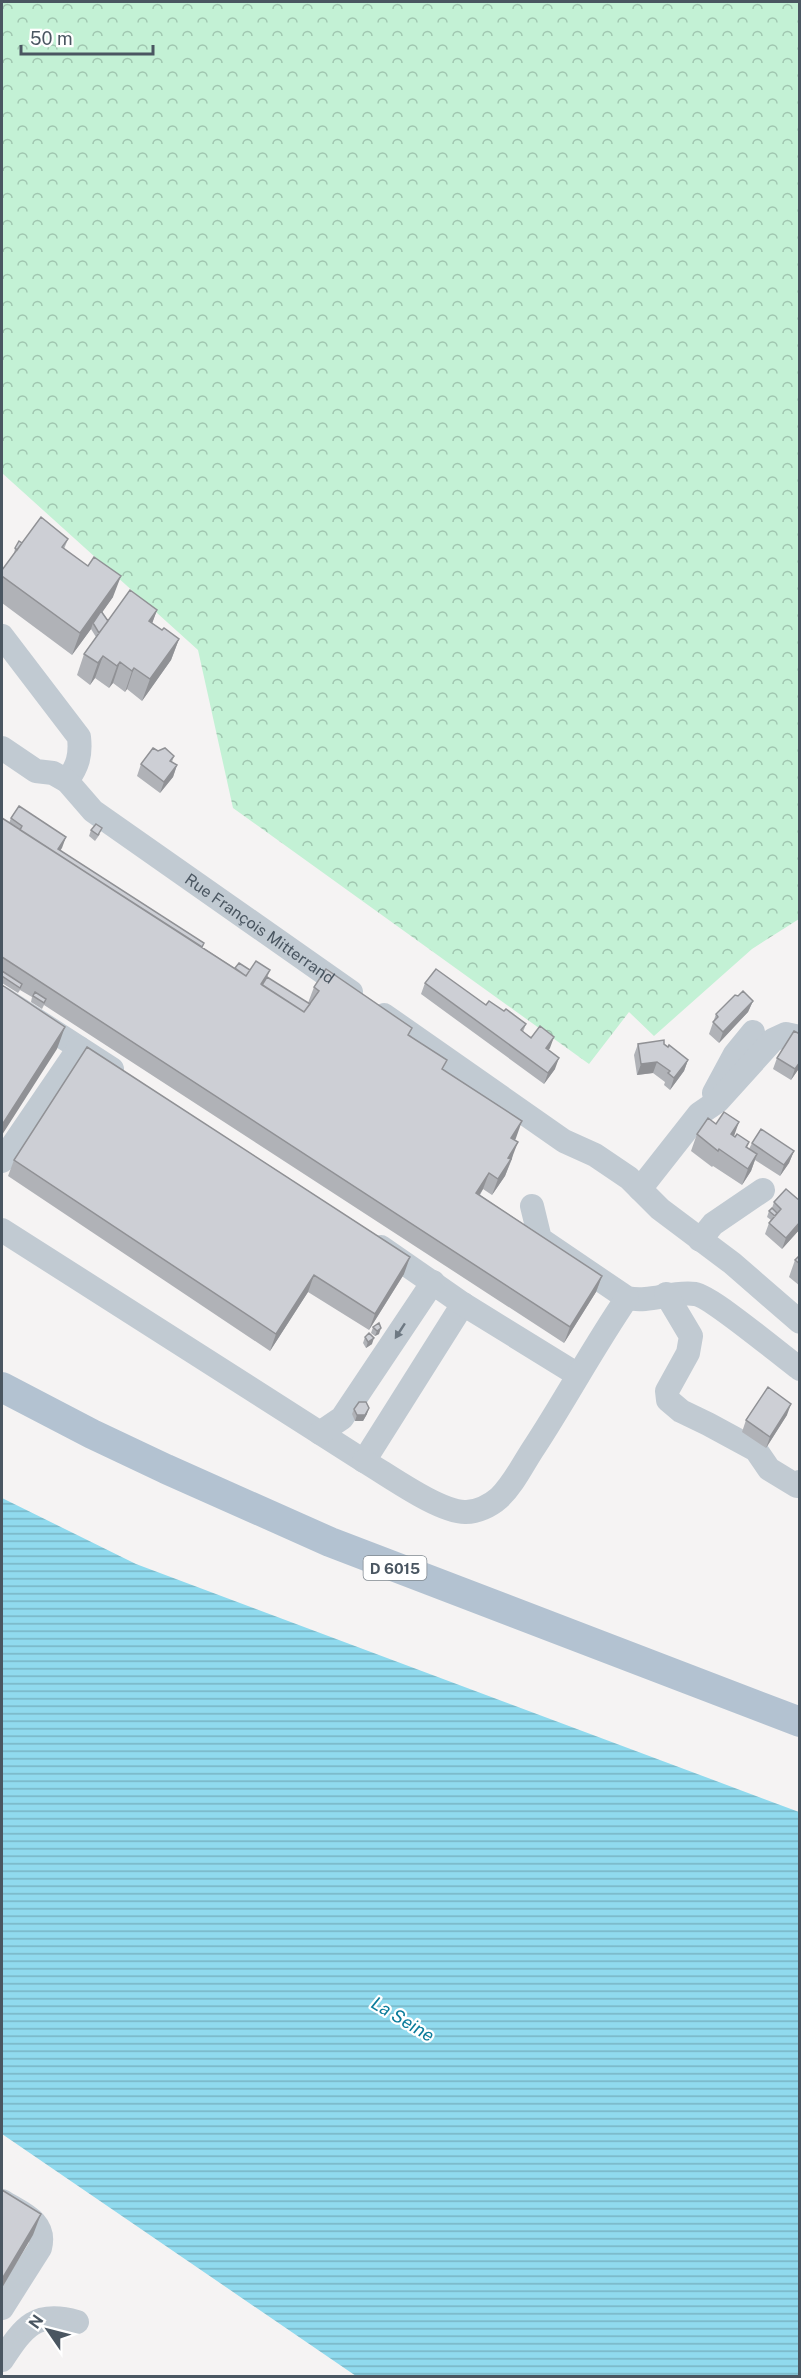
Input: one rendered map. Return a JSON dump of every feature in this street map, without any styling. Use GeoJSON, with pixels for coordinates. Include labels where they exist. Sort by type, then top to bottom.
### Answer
{"type":"FeatureCollection","features":[{"type":"Feature","properties":{"kind":"main road","name":"D 6015"},"geometry":{"type":"LineString","coordinates":[[2,1387],[156,1464],[330,1542],[800,1722]]}},
{"type":"Feature","properties":{"kind":"street"},"geometry":{"type":"LineString","coordinates":[[2,636],[80,737],[78,764],[68,781],[53,773],[36,771],[2,748]]}},
{"type":"Feature","properties":{"kind":"street","name":"Rue François Mitterrand"},"geometry":{"type":"LineString","coordinates":[[68,781],[93,812],[564,1141],[610,1164],[660,1209],[732,1263],[800,1322]]}},
{"type":"Feature","properties":{"kind":"street"},"geometry":{"type":"LineString","coordinates":[[2,998],[130,1082]]}},
{"type":"Feature","properties":{"kind":"street"},"geometry":{"type":"LineString","coordinates":[[708,1108],[725,1070],[753,1032]]}},
{"type":"Feature","properties":{"kind":"street"},"geometry":{"type":"LineString","coordinates":[[640,1189],[699,1114],[718,1101],[773,1040],[786,1034],[800,1037]]}},
{"type":"Feature","properties":{"kind":"street"},"geometry":{"type":"LineString","coordinates":[[2,1161],[79,1048]]}},
{"type":"Feature","properties":{"kind":"street"},"geometry":{"type":"LineString","coordinates":[[700,1240],[713,1224],[763,1190]]}},
{"type":"Feature","properties":{"kind":"street"},"geometry":{"type":"LineString","coordinates":[[532,1206],[540,1239],[627,1298],[642,1301],[666,1294],[697,1294],[722,1309],[800,1369]]}},
{"type":"Feature","properties":{"kind":"street"},"geometry":{"type":"LineString","coordinates":[[2,1230],[364,1461],[449,1510],[466,1512],[482,1509],[499,1498],[515,1478],[572,1388],[593,1347],[627,1298]]}},
{"type":"Feature","properties":{"kind":"street"},"geometry":{"type":"LineString","coordinates":[[363,1235],[463,1304],[578,1375]]}},
{"type":"Feature","properties":{"kind":"street"},"geometry":{"type":"LineString","coordinates":[[320,1433],[342,1418],[433,1282]]}},
{"type":"Feature","properties":{"kind":"street"},"geometry":{"type":"LineString","coordinates":[[666,1294],[691,1336],[688,1353],[667,1391],[668,1400],[681,1412],[756,1450],[769,1469],[797,1486],[800,1482]]}},
{"type":"Feature","properties":{"kind":"street"},"geometry":{"type":"LineString","coordinates":[[364,1461],[463,1304]]}},
{"type":"Feature","properties":{"kind":"street"},"geometry":{"type":"LineString","coordinates":[[2,2201],[31,2219],[39,2227],[42,2239],[40,2248],[2,2308]]}},
{"type":"Feature","properties":{"kind":"street"},"geometry":{"type":"LineString","coordinates":[[2,2360],[33,2322],[45,2317],[77,2322]]}},
{"type":"Feature","properties":{"kind":"green space"},"geometry":{"type":"Polygon","coordinates":[[[2,2],[799,2],[799,919],[752,949],[654,1036],[629,1012],[589,1064],[233,808],[198,650],[2,473],[2,2]]]}},
{"type":"Feature","properties":{"kind":"water","name":"La Seine"},"geometry":{"type":"Polygon","coordinates":[[[2,1498],[136,1564],[799,1812],[799,2376],[356,2376],[2,2134],[2,1498]]]}},
{"type":"Feature","properties":{"kind":"building"},"geometry":{"type":"Polygon","coordinates":[[[41,517],[68,539],[62,547],[88,566],[94,557],[121,576],[80,633],[2,576],[2,570],[41,517]]]}},
{"type":"Feature","properties":{"kind":"building"},"geometry":{"type":"Polygon","coordinates":[[[19,541],[22,543],[17,550],[15,548],[19,541]]]}},
{"type":"Feature","properties":{"kind":"building"},"geometry":{"type":"Polygon","coordinates":[[[130,590],[157,610],[149,621],[179,639],[150,679],[134,668],[132,671],[120,662],[117,666],[103,656],[98,663],[84,654],[130,590]]]}},
{"type":"Feature","properties":{"kind":"building"},"geometry":{"type":"Polygon","coordinates":[[[101,611],[108,621],[99,633],[93,623],[101,611]]]}},
{"type":"Feature","properties":{"kind":"building"},"geometry":{"type":"Polygon","coordinates":[[[153,748],[158,751],[165,748],[174,756],[170,761],[177,765],[164,782],[141,764],[153,748]]]}},
{"type":"Feature","properties":{"kind":"building"},"geometry":{"type":"Polygon","coordinates":[[[19,806],[66,837],[58,849],[204,943],[202,947],[20,830],[22,826],[11,818],[19,806]]]}},
{"type":"Feature","properties":{"kind":"building"},"geometry":{"type":"Polygon","coordinates":[[[2,818],[246,976],[256,961],[270,970],[261,984],[304,1012],[319,991],[314,987],[326,969],[412,1028],[408,1035],[447,1060],[442,1069],[522,1121],[511,1138],[518,1142],[508,1158],[511,1159],[498,1179],[489,1173],[476,1193],[602,1276],[570,1327],[2,957],[2,818]]]}},
{"type":"Feature","properties":{"kind":"building"},"geometry":{"type":"Polygon","coordinates":[[[96,824],[102,828],[98,835],[91,830],[96,824]]]}},
{"type":"Feature","properties":{"kind":"building"},"geometry":{"type":"Polygon","coordinates":[[[239,963],[250,970],[246,976],[235,968],[239,963]]]}},
{"type":"Feature","properties":{"kind":"building"},"geometry":{"type":"Polygon","coordinates":[[[436,969],[486,1005],[489,1001],[504,1011],[506,1009],[526,1024],[521,1030],[531,1038],[540,1026],[554,1037],[546,1048],[559,1058],[548,1073],[425,983],[436,969]]]}},
{"type":"Feature","properties":{"kind":"building"},"geometry":{"type":"Polygon","coordinates":[[[2,971],[22,984],[20,988],[2,976],[2,971]]]}},
{"type":"Feature","properties":{"kind":"building"},"geometry":{"type":"Polygon","coordinates":[[[267,977],[310,1004],[304,1012],[262,985],[267,977]]]}},
{"type":"Feature","properties":{"kind":"building"},"geometry":{"type":"Polygon","coordinates":[[[2,985],[65,1027],[2,1125],[2,985]]]}},
{"type":"Feature","properties":{"kind":"building"},"geometry":{"type":"Polygon","coordinates":[[[743,991],[753,1001],[723,1032],[713,1022],[718,1017],[716,1014],[735,995],[738,996],[743,991]]]}},
{"type":"Feature","properties":{"kind":"building"},"geometry":{"type":"Polygon","coordinates":[[[35,992],[46,999],[44,1003],[33,996],[35,992]]]}},
{"type":"Feature","properties":{"kind":"building"},"geometry":{"type":"Polygon","coordinates":[[[794,1031],[800,1034],[800,1062],[795,1069],[777,1058],[794,1031]]]}},
{"type":"Feature","properties":{"kind":"building"},"geometry":{"type":"Polygon","coordinates":[[[664,1040],[664,1044],[668,1047],[669,1045],[688,1060],[674,1078],[668,1073],[670,1071],[657,1062],[641,1064],[638,1044],[664,1040]]]}},
{"type":"Feature","properties":{"kind":"building"},"geometry":{"type":"Polygon","coordinates":[[[87,1047],[410,1257],[375,1314],[314,1275],[276,1334],[14,1160],[87,1047]]]}},
{"type":"Feature","properties":{"kind":"building"},"geometry":{"type":"Polygon","coordinates":[[[724,1112],[739,1122],[731,1134],[735,1137],[737,1134],[749,1142],[746,1147],[757,1154],[748,1169],[719,1149],[718,1151],[697,1134],[708,1118],[716,1124],[724,1112]]]}},
{"type":"Feature","properties":{"kind":"building"},"geometry":{"type":"Polygon","coordinates":[[[761,1129],[794,1151],[784,1165],[752,1143],[761,1129]]]}},
{"type":"Feature","properties":{"kind":"building"},"geometry":{"type":"Polygon","coordinates":[[[786,1189],[800,1201],[800,1222],[786,1238],[769,1223],[781,1209],[774,1202],[786,1189]]]}},
{"type":"Feature","properties":{"kind":"building"},"geometry":{"type":"Polygon","coordinates":[[[772,1208],[777,1213],[775,1216],[769,1211],[772,1208]]]}},
{"type":"Feature","properties":{"kind":"building"},"geometry":{"type":"Polygon","coordinates":[[[379,1323],[381,1328],[377,1331],[373,1327],[379,1323]]]}},
{"type":"Feature","properties":{"kind":"building"},"geometry":{"type":"Polygon","coordinates":[[[369,1333],[374,1338],[368,1342],[365,1337],[369,1333]]]}},
{"type":"Feature","properties":{"kind":"building"},"geometry":{"type":"Polygon","coordinates":[[[768,1387],[791,1404],[770,1437],[746,1420],[768,1387]]]}},
{"type":"Feature","properties":{"kind":"building"},"geometry":{"type":"Polygon","coordinates":[[[359,1402],[366,1402],[369,1408],[365,1415],[357,1415],[354,1409],[359,1402]]]}},
{"type":"Feature","properties":{"kind":"building"},"geometry":{"type":"Polygon","coordinates":[[[2,2190],[41,2214],[2,2279],[2,2190]]]}}]}
